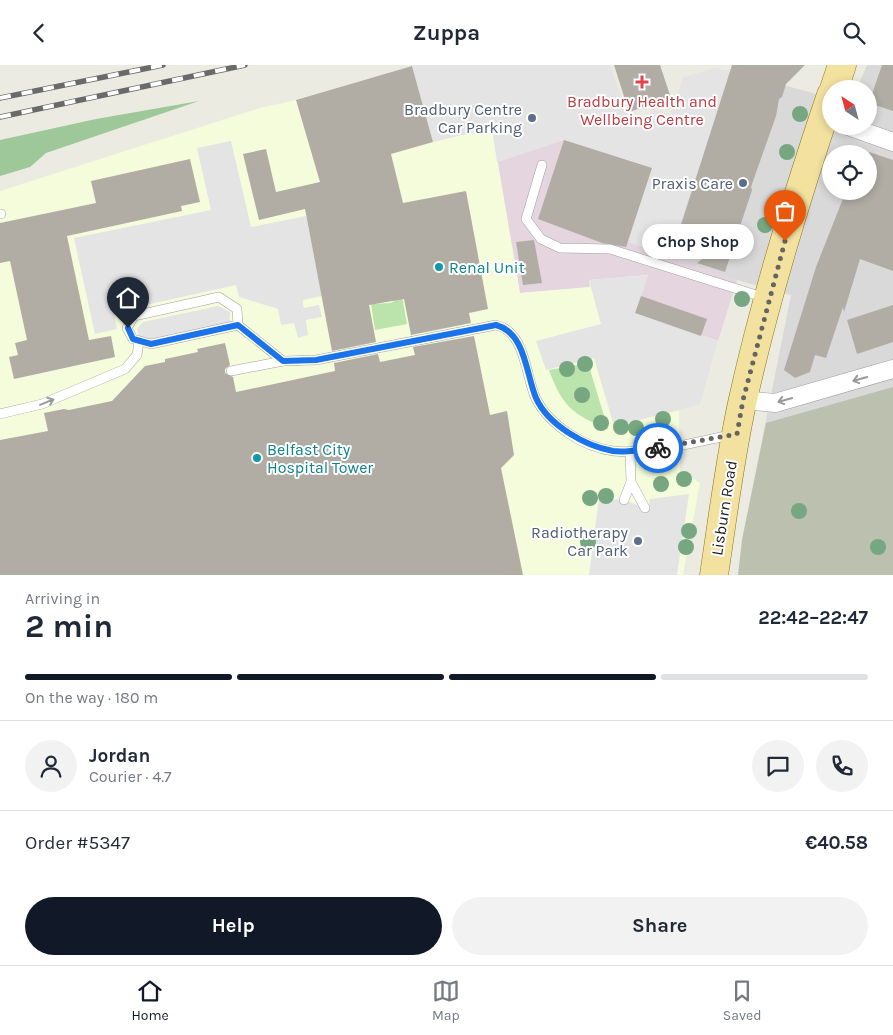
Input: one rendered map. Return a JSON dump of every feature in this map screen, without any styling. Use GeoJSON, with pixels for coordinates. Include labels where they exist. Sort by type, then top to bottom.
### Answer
{"type":"FeatureCollection","features":[{"type":"Feature","properties":{"kind":"main road"},"geometry":{"type":"LineString","coordinates":[[837,80],[842,65]]}},
{"type":"Feature","properties":{"kind":"main road","name":"Lisburn Road"},"geometry":{"type":"LineString","coordinates":[[714,575],[743,400],[796,203],[825,135]]}},
{"type":"Feature","properties":{"kind":"street"},"geometry":{"type":"LineString","coordinates":[[878,135],[893,142]]}},
{"type":"Feature","properties":{"kind":"street"},"geometry":{"type":"LineString","coordinates":[[743,400],[775,403],[893,369]]}},
{"type":"Feature","properties":{"kind":"lane"},"geometry":{"type":"LineString","coordinates":[[542,165],[526,219],[541,239],[560,247],[610,249],[769,299]]}},
{"type":"Feature","properties":{"kind":"lane"},"geometry":{"type":"LineString","coordinates":[[238,325],[151,344],[133,339],[128,328],[134,316],[219,297],[237,309],[238,325],[283,361]]}},
{"type":"Feature","properties":{"kind":"lane"},"geometry":{"type":"LineString","coordinates":[[231,371],[283,361],[316,360],[488,326],[503,327],[512,334],[521,350],[537,399],[554,420],[567,432],[583,442],[612,451],[630,451],[737,434]]}},
{"type":"Feature","properties":{"kind":"lane"},"geometry":{"type":"LineString","coordinates":[[0,414],[42,405],[125,369],[137,355],[139,342]]}},
{"type":"Feature","properties":{"kind":"lane"},"geometry":{"type":"LineString","coordinates":[[624,500],[631,482],[630,451]]}},
{"type":"Feature","properties":{"kind":"lane"},"geometry":{"type":"LineString","coordinates":[[631,482],[645,508]]}},
{"type":"Feature","properties":{"kind":"shaded area","name":"Bradbury Centre Car Parking"},"geometry":{"type":"Polygon","coordinates":[[[610,65],[628,115],[648,122],[652,108],[670,115],[683,77],[715,68],[731,71],[669,257],[628,242],[651,168],[564,140],[497,162],[492,128],[433,142],[412,66],[610,65]]]}},
{"type":"Feature","properties":{"kind":"shaded area"},"geometry":{"type":"Polygon","coordinates":[[[867,65],[893,65],[893,575],[743,535],[791,295],[737,280],[669,257],[731,71],[822,96],[822,135],[878,135],[878,80],[861,80],[867,65]]]}},
{"type":"Feature","properties":{"kind":"shaded area"},"geometry":{"type":"Polygon","coordinates":[[[412,66],[492,128],[520,293],[590,287],[589,280],[648,275],[635,313],[718,341],[700,405],[679,410],[680,471],[700,483],[683,575],[0,575],[0,191],[260,108],[296,100],[412,66]]]}},
{"type":"Feature","properties":{"kind":"shaded area"},"geometry":{"type":"Polygon","coordinates":[[[564,140],[652,168],[655,251],[737,280],[718,341],[635,313],[589,280],[591,287],[520,293],[497,162],[564,140]]]}},
{"type":"Feature","properties":{"kind":"shaded area"},"geometry":{"type":"Polygon","coordinates":[[[231,141],[251,227],[306,216],[322,296],[303,300],[303,304],[304,308],[319,305],[322,317],[306,320],[308,335],[298,338],[294,323],[281,325],[278,309],[239,297],[236,285],[114,312],[117,329],[95,334],[74,238],[211,210],[197,148],[231,141]]]}},
{"type":"Feature","properties":{"kind":"shaded area"},"geometry":{"type":"Polygon","coordinates":[[[648,275],[635,313],[718,341],[700,405],[614,426],[594,358],[546,370],[536,341],[601,324],[589,280],[648,275]]]}},
{"type":"Feature","properties":{"kind":"shaded area"},"geometry":{"type":"Polygon","coordinates":[[[218,306],[230,312],[229,329],[151,344],[139,336],[137,329],[143,322],[218,306]]]}},
{"type":"Feature","properties":{"kind":"shaded area"},"geometry":{"type":"Polygon","coordinates":[[[893,387],[893,575],[738,575],[742,540],[766,423],[893,387]]]}},
{"type":"Feature","properties":{"kind":"shaded area","name":"Radiotherapy Car Park"},"geometry":{"type":"Polygon","coordinates":[[[689,494],[677,575],[589,575],[599,498],[624,500],[645,508],[649,506],[650,499],[689,494]]]}},
{"type":"Feature","properties":{"kind":"green space"},"geometry":{"type":"Polygon","coordinates":[[[199,101],[46,153],[30,167],[0,176],[0,140],[96,119],[199,101]]]}},
{"type":"Feature","properties":{"kind":"green space"},"geometry":{"type":"Polygon","coordinates":[[[402,296],[407,324],[375,330],[371,304],[391,303],[402,296]]]}},
{"type":"Feature","properties":{"kind":"green space"},"geometry":{"type":"Polygon","coordinates":[[[588,363],[608,429],[586,419],[570,408],[559,392],[549,370],[588,363]]]}},
{"type":"Feature","properties":{"kind":"building","name":"Bradbury Health and Wellbeing Centre"},"geometry":{"type":"Polygon","coordinates":[[[614,65],[660,65],[671,98],[629,112],[614,65]]]}},
{"type":"Feature","properties":{"kind":"building"},"geometry":{"type":"Polygon","coordinates":[[[732,65],[805,65],[786,84],[782,97],[779,99],[776,116],[751,187],[752,190],[725,272],[697,263],[705,257],[674,247],[732,65]]]}},
{"type":"Feature","properties":{"kind":"building"},"geometry":{"type":"Polygon","coordinates":[[[882,65],[893,65],[893,111],[878,106],[877,80],[882,65]]]}},
{"type":"Feature","properties":{"kind":"building"},"geometry":{"type":"Polygon","coordinates":[[[412,66],[433,142],[391,154],[403,203],[466,191],[488,309],[469,313],[471,323],[411,335],[404,299],[369,305],[376,342],[332,351],[305,209],[259,220],[243,154],[266,149],[276,192],[320,182],[296,100],[412,66]]]}},
{"type":"Feature","properties":{"kind":"building"},"geometry":{"type":"Polygon","coordinates":[[[564,140],[652,168],[626,247],[602,243],[538,219],[564,140]]]}},
{"type":"Feature","properties":{"kind":"building"},"geometry":{"type":"Polygon","coordinates":[[[877,155],[893,160],[893,271],[860,259],[844,312],[843,307],[826,358],[815,355],[810,372],[795,378],[784,370],[816,267],[842,200],[877,200],[877,155]]]}},
{"type":"Feature","properties":{"kind":"building"},"geometry":{"type":"Polygon","coordinates":[[[190,159],[200,202],[181,206],[182,211],[67,236],[89,340],[111,336],[115,357],[14,379],[9,357],[18,355],[15,343],[27,340],[10,261],[0,263],[0,223],[96,203],[91,181],[190,159]]]}},
{"type":"Feature","properties":{"kind":"building"},"geometry":{"type":"Polygon","coordinates":[[[534,240],[542,283],[523,285],[516,242],[534,240]]]}},
{"type":"Feature","properties":{"kind":"building"},"geometry":{"type":"Polygon","coordinates":[[[641,296],[707,319],[701,336],[635,313],[641,296]]]}},
{"type":"Feature","properties":{"kind":"building"},"geometry":{"type":"Polygon","coordinates":[[[893,305],[893,342],[857,354],[847,320],[893,305]]]}},
{"type":"Feature","properties":{"kind":"building","name":"Belfast City Hospital Tower"},"geometry":{"type":"Polygon","coordinates":[[[474,336],[490,415],[507,411],[514,455],[501,468],[523,575],[0,575],[0,440],[48,431],[44,413],[112,401],[145,366],[165,362],[165,359],[198,352],[197,349],[225,343],[230,365],[225,369],[225,373],[233,377],[236,392],[335,371],[334,363],[378,354],[380,362],[415,355],[413,347],[474,336]]]}},
{"type":"Feature","properties":{"kind":"railway"},"geometry":{"type":"LineString","coordinates":[[0,98],[163,65]]}},
{"type":"Feature","properties":{"kind":"railway"},"geometry":{"type":"LineString","coordinates":[[0,117],[245,65]]}},
{"type":"Feature","properties":{"kind":"way so far"},"geometry":{"type":"LineString","coordinates":[[658,448],[737,434],[743,400],[785,241]]}},
{"type":"Feature","properties":{"kind":"place","name":"Bradbury Health and Wellbeing Centre"},"geometry":{"type":"Point","coordinates":[642,82]}},
{"type":"Feature","properties":{"kind":"place","name":"Bradbury Centre Car Parking"},"geometry":{"type":"Point","coordinates":[532,118]}},
{"type":"Feature","properties":{"kind":"place","name":"Praxis Care"},"geometry":{"type":"Point","coordinates":[743,183]}},
{"type":"Feature","properties":{"kind":"place","name":"Chop Shop"},"geometry":{"type":"Point","coordinates":[785,241]}},
{"type":"Feature","properties":{"kind":"place","name":"Renal Unit"},"geometry":{"type":"Point","coordinates":[439,267]}},
{"type":"Feature","properties":{"kind":"place","name":"Belfast City Hospital Tower"},"geometry":{"type":"Point","coordinates":[257,458]}},
{"type":"Feature","properties":{"kind":"place","name":"Radiotherapy Car Park"},"geometry":{"type":"Point","coordinates":[638,541]}},
{"type":"Feature","properties":{"kind":"route"},"geometry":{"type":"LineString","coordinates":[[128,328],[133,339],[151,344],[229,329],[238,325],[283,361],[316,360],[496,325],[503,327],[512,334],[521,350],[537,399],[554,420],[567,432],[583,442],[612,451],[658,448]]}}]}
